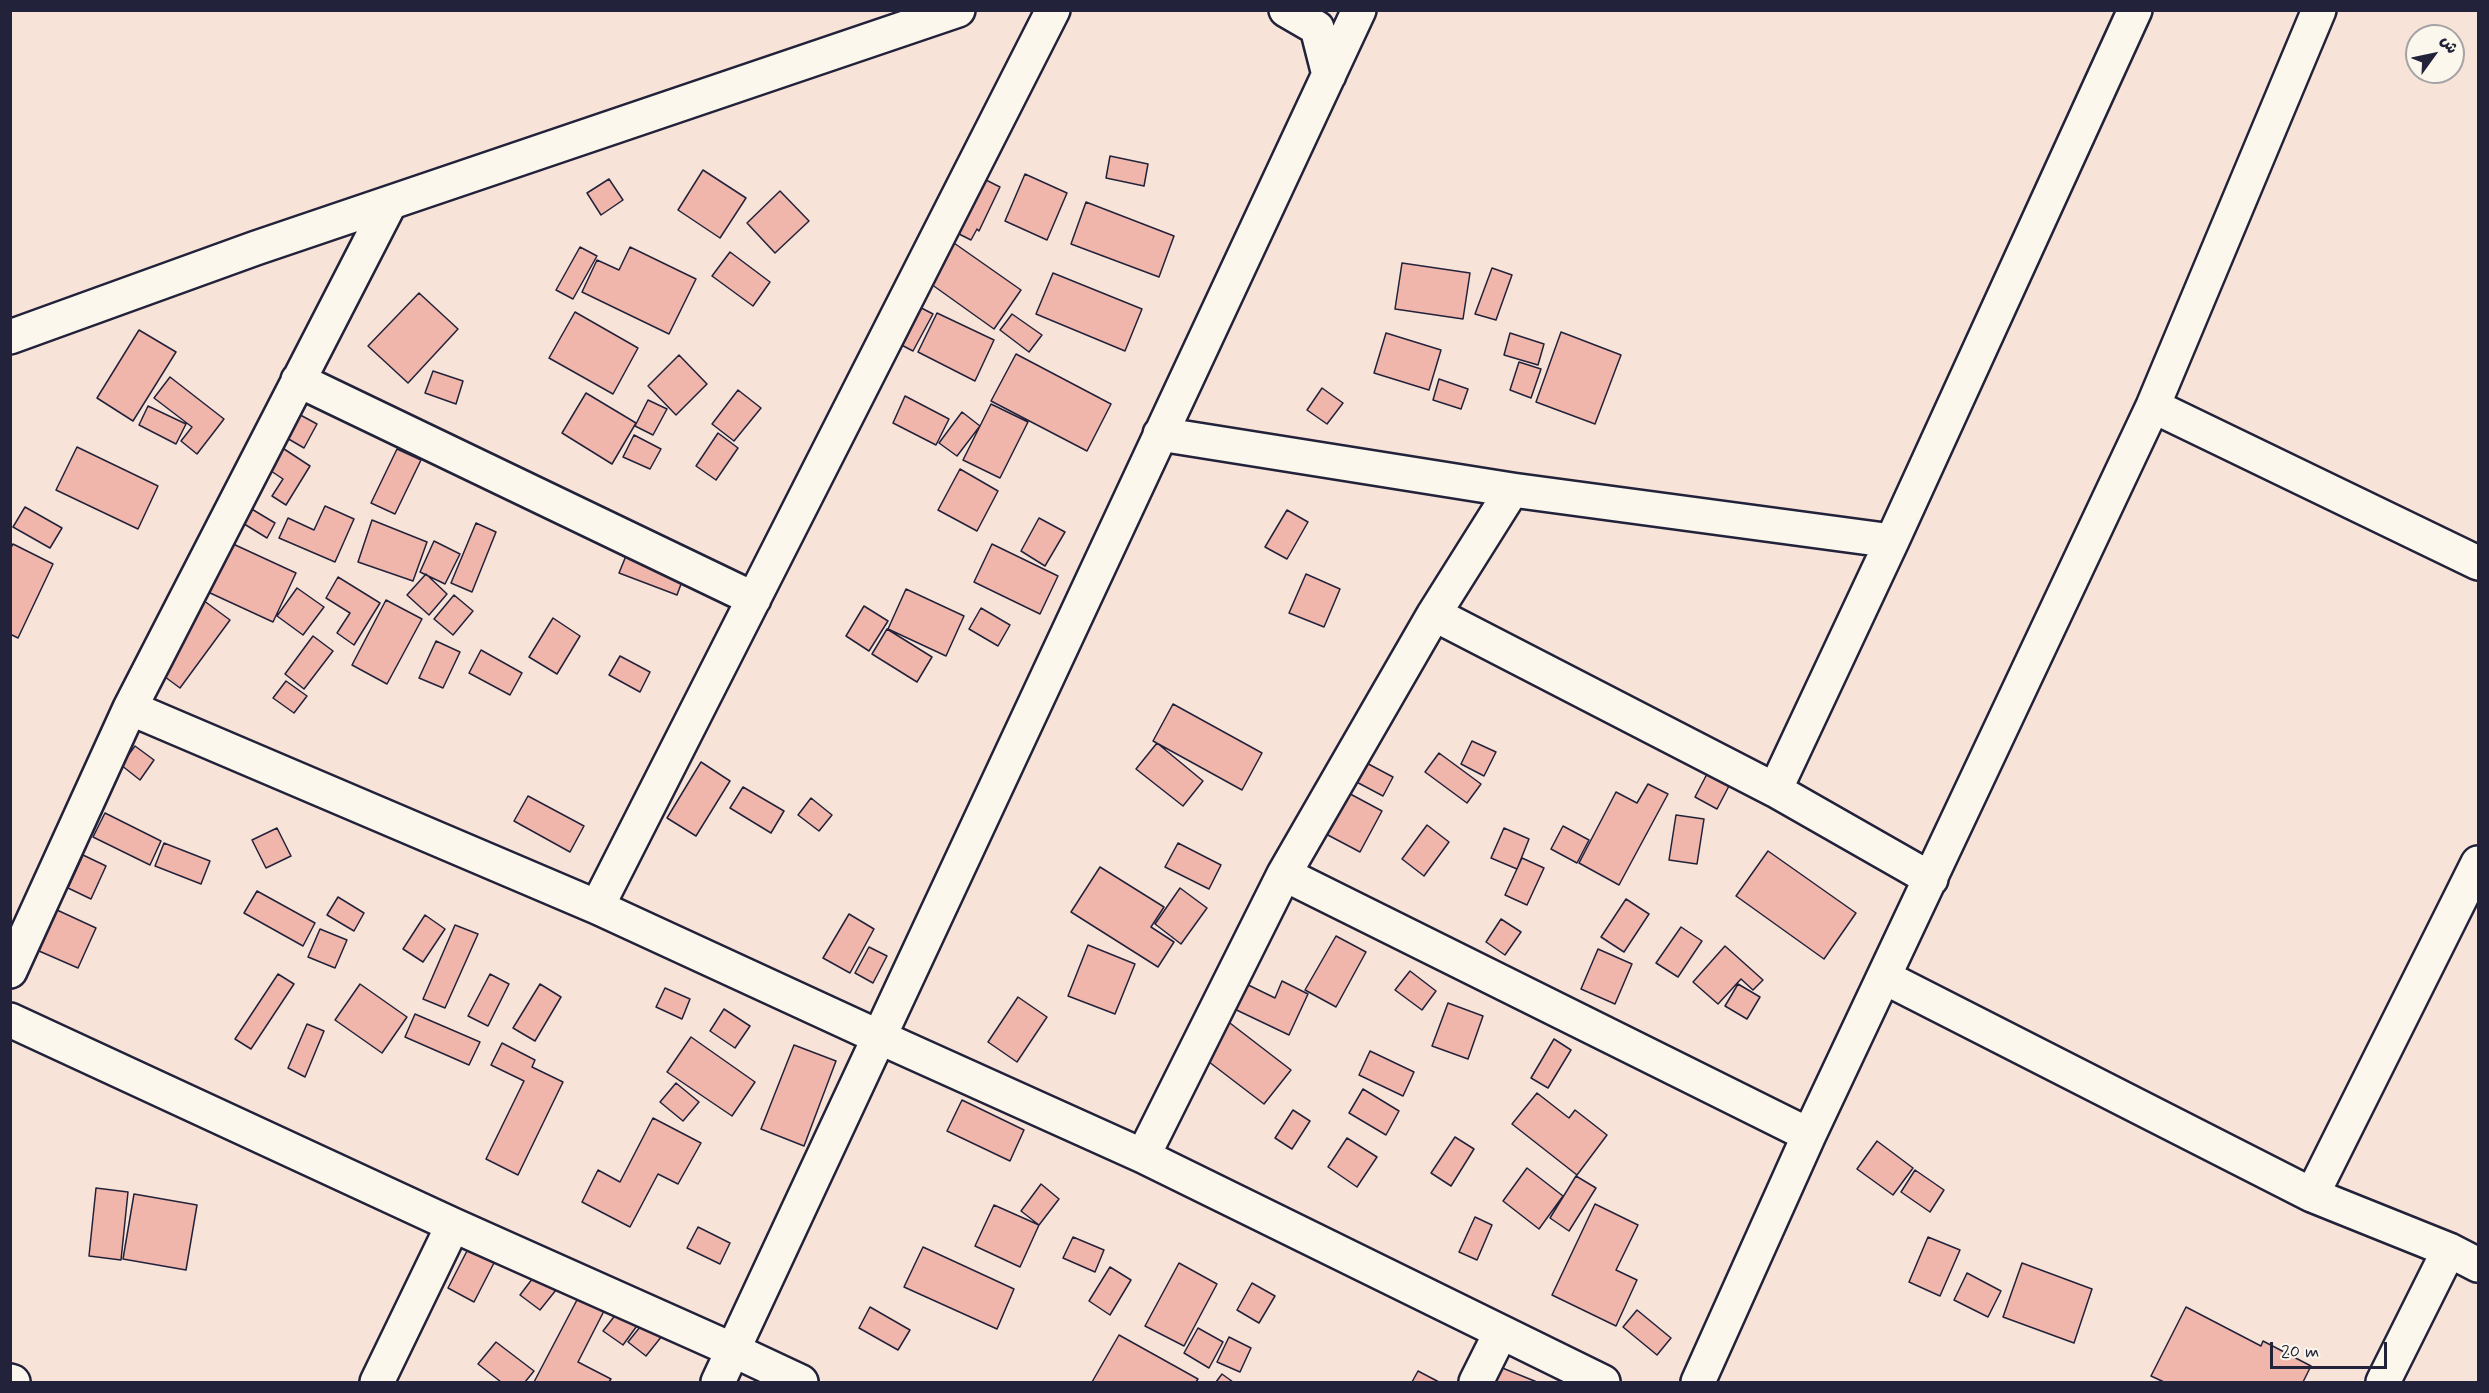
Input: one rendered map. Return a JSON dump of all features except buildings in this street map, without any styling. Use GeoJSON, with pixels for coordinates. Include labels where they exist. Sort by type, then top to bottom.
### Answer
{"type":"FeatureCollection","features":[{"type":"Feature","properties":{"kind":"street"},"geometry":{"type":"LineString","coordinates":[[10,337],[256,248],[958,10]]}},
{"type":"Feature","properties":{"kind":"street"},"geometry":{"type":"LineString","coordinates":[[597,907],[1053,10]]}},
{"type":"Feature","properties":{"kind":"street"},"geometry":{"type":"LineString","coordinates":[[1286,10],[1317,28],[1329,75]]}},
{"type":"Feature","properties":{"kind":"street"},"geometry":{"type":"LineString","coordinates":[[717,1383],[1359,10]]}},
{"type":"Feature","properties":{"kind":"street"},"geometry":{"type":"LineString","coordinates":[[1775,790],[1892,541],[2135,10]]}},
{"type":"Feature","properties":{"kind":"street"},"geometry":{"type":"LineString","coordinates":[[1698,1383],[1809,1135],[2152,406],[2319,10]]}},
{"type":"Feature","properties":{"kind":"street"},"geometry":{"type":"LineString","coordinates":[[10,971],[130,708],[390,203]]}},
{"type":"Feature","properties":{"kind":"street"},"geometry":{"type":"LineString","coordinates":[[298,380],[754,599]]}},
{"type":"Feature","properties":{"kind":"street"},"geometry":{"type":"LineString","coordinates":[[2152,406],[2478,563]]}},
{"type":"Feature","properties":{"kind":"street"},"geometry":{"type":"LineString","coordinates":[[1160,434],[1512,490],[1892,541]]}},
{"type":"Feature","properties":{"kind":"street"},"geometry":{"type":"LineString","coordinates":[[1143,1156],[1284,874],[1434,614],[1512,490]]}},
{"type":"Feature","properties":{"kind":"street"},"geometry":{"type":"LineString","coordinates":[[1434,614],[1775,790],[1931,879]]}},
{"type":"Feature","properties":{"kind":"street"},"geometry":{"type":"LineString","coordinates":[[130,708],[597,907],[879,1038],[1143,1156],[1603,1383]]}},
{"type":"Feature","properties":{"kind":"street"},"geometry":{"type":"LineString","coordinates":[[2312,1195],[2478,863]]}},
{"type":"Feature","properties":{"kind":"street"},"geometry":{"type":"LineString","coordinates":[[1284,874],[1809,1135]]}},
{"type":"Feature","properties":{"kind":"street"},"geometry":{"type":"LineString","coordinates":[[1884,977],[2312,1195],[2449,1250],[2478,1265]]}},
{"type":"Feature","properties":{"kind":"street"},"geometry":{"type":"LineString","coordinates":[[10,1020],[453,1226],[733,1350],[801,1383]]}},
{"type":"Feature","properties":{"kind":"street"},"geometry":{"type":"LineString","coordinates":[[377,1383],[453,1226]]}},
{"type":"Feature","properties":{"kind":"street"},"geometry":{"type":"LineString","coordinates":[[2383,1383],[2449,1250]]}},
{"type":"Feature","properties":{"kind":"street"},"geometry":{"type":"LineString","coordinates":[[1476,1383],[1501,1332]]}}]}
